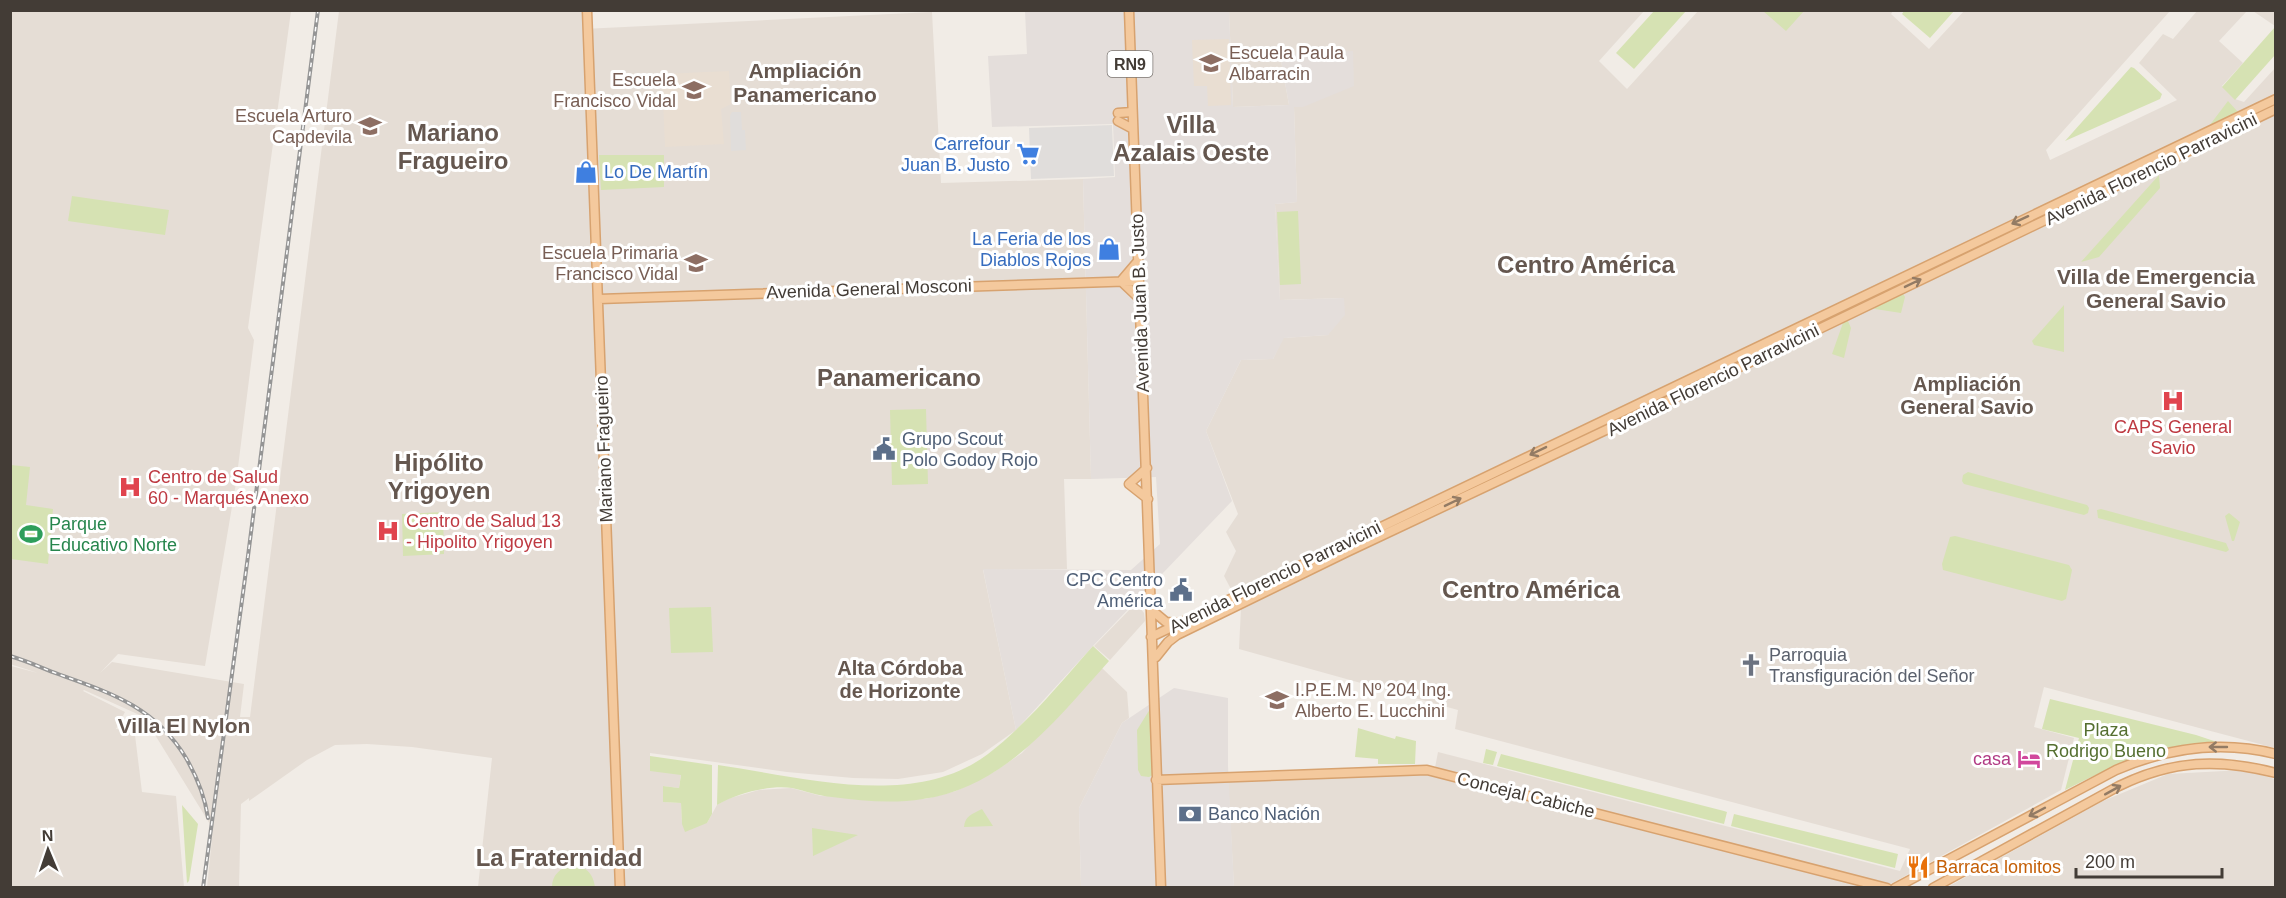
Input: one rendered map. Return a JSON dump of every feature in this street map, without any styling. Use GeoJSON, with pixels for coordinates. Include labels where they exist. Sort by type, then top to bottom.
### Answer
{"type":"FeatureCollection","features":[{"type":"Feature","properties":{"kind":"main road","name":"Mariano Fragueiro"},"geometry":{"type":"LineString","coordinates":[[587,10],[620,888]]}},
{"type":"Feature","properties":{"kind":"main road","name":"Avenida Juan B. Justo"},"geometry":{"type":"LineString","coordinates":[[1129,10],[1163,888]]}},
{"type":"Feature","properties":{"kind":"main road","name":"Avenida Florencio Parravicini"},"geometry":{"type":"LineString","coordinates":[[1153,636],[2276,99]]}},
{"type":"Feature","properties":{"kind":"main road","name":"Avenida Florencio Parravicini"},"geometry":{"type":"LineString","coordinates":[[1156,657],[1168,642],[1182,632],[2276,109]]}},
{"type":"Feature","properties":{"kind":"main road"},"geometry":{"type":"LineString","coordinates":[[1132,115],[1118,117],[1133,129]]}},
{"type":"Feature","properties":{"kind":"main road"},"geometry":{"type":"LineString","coordinates":[[1138,261],[1121,281],[1140,299]]}},
{"type":"Feature","properties":{"kind":"main road","name":"Avenida General Mosconi"},"geometry":{"type":"LineString","coordinates":[[599,299],[1139,281]]}},
{"type":"Feature","properties":{"kind":"main road"},"geometry":{"type":"LineString","coordinates":[[1147,468],[1129,484],[1148,499]]}},
{"type":"Feature","properties":{"kind":"main road","name":"Avenida Juan B. Justo"},"geometry":{"type":"LineString","coordinates":[[1151,595],[1156,657],[1158,780]]}},
{"type":"Feature","properties":{"kind":"main road"},"geometry":{"type":"LineString","coordinates":[[1154,612],[1166,622],[1178,624]]}},
{"type":"Feature","properties":{"kind":"main road"},"geometry":{"type":"LineString","coordinates":[[1895,888],[2116,770],[2142,760],[2170,752],[2202,747],[2240,747],[2276,754]]}},
{"type":"Feature","properties":{"kind":"main road"},"geometry":{"type":"LineString","coordinates":[[1933,888],[2119,786],[2151,772],[2183,765],[2213,762],[2241,765],[2276,773]]}},
{"type":"Feature","properties":{"kind":"main road","name":"Concejal Cabiche"},"geometry":{"type":"LineString","coordinates":[[1158,780],[1427,770],[1887,888]]}},
{"type":"Feature","properties":{"kind":"shaded area"},"geometry":{"type":"Polygon","coordinates":[[[10,11],[291,11],[248,328],[254,340],[236,483],[205,666],[118,654],[100,673],[112,662],[244,684],[240,717],[250,717],[339,11],[582,11],[583,29],[932,12],[941,183],[1083,179],[1091,479],[1064,479],[1067,569],[983,570],[1016,730],[982,754],[943,772],[898,779],[853,778],[787,772],[650,753],[650,770],[681,774],[679,788],[663,786],[664,802],[681,803],[682,824],[707,823],[717,805],[727,799],[759,790],[791,788],[821,796],[925,799],[956,791],[994,772],[1022,753],[1102,668],[1127,692],[1129,718],[1122,723],[1079,808],[1081,887],[478,887],[492,758],[412,747],[367,744],[335,745],[307,760],[249,801],[249,798],[241,804],[239,887],[207,887],[213,829],[144,717],[84,690],[125,712],[116,729],[134,727],[142,792],[176,796],[184,887],[11,887],[11,666],[38,673],[10,664],[10,11]]]}},
{"type":"Feature","properties":{"kind":"shaded area"},"geometry":{"type":"Polygon","coordinates":[[[1025,11],[1229,11],[1233,107],[1289,105],[1280,55],[1353,51],[1354,86],[1303,107],[1294,107],[1297,202],[1275,204],[1280,300],[1344,298],[1345,315],[1328,335],[1284,338],[1273,359],[1241,360],[1206,431],[1232,501],[1016,730],[983,569],[1131,570],[1160,544],[1156,477],[1091,479],[1083,179],[1115,177],[1113,124],[992,127],[988,56],[1027,54],[1025,11]]]}},
{"type":"Feature","properties":{"kind":"shaded area"},"geometry":{"type":"Polygon","coordinates":[[[1229,11],[1644,11],[1599,61],[1627,89],[1698,11],[1893,11],[1891,14],[1929,49],[1964,11],[2170,11],[2046,150],[2050,160],[2177,100],[2139,63],[2163,34],[2173,39],[2197,11],[2247,11],[2219,41],[2243,63],[2222,86],[2235,99],[2244,102],[2275,68],[2275,748],[2044,687],[2034,727],[2074,738],[2061,790],[1885,887],[1234,887],[1228,779],[1434,773],[1438,752],[1900,871],[1910,849],[1455,729],[1458,710],[1239,649],[1241,608],[1224,576],[1236,551],[1226,532],[1238,514],[1206,431],[1241,360],[1273,359],[1283,338],[1328,335],[1343,298],[1280,300],[1275,204],[1297,202],[1294,107],[1280,55],[1289,105],[1233,107],[1229,11]],[[2230,138],[2131,186],[2198,155],[2230,138]]]}},
{"type":"Feature","properties":{"kind":"shaded area"},"geometry":{"type":"Polygon","coordinates":[[[2253,11],[2275,11],[2275,26],[2253,11]]]}},
{"type":"Feature","properties":{"kind":"shaded area","name":"Escuela Paula Albarracin"},"geometry":{"type":"Polygon","coordinates":[[[1229,39],[1231,105],[1208,106],[1207,86],[1194,86],[1192,40],[1229,39]]]}},
{"type":"Feature","properties":{"kind":"shaded area"},"geometry":{"type":"Polygon","coordinates":[[[729,71],[731,104],[721,109],[724,144],[665,147],[662,74],[729,71]]]}},
{"type":"Feature","properties":{"kind":"shaded area"},"geometry":{"type":"Polygon","coordinates":[[[732,112],[741,112],[746,150],[731,151],[730,116],[732,112]]]}},
{"type":"Feature","properties":{"kind":"shaded area"},"geometry":{"type":"Polygon","coordinates":[[[1112,125],[1114,176],[1031,179],[1029,128],[1112,125]]]}},
{"type":"Feature","properties":{"kind":"shaded area"},"geometry":{"type":"Polygon","coordinates":[[[1136,603],[1144,613],[1145,621],[1110,660],[1094,646],[1136,603]]]}},
{"type":"Feature","properties":{"kind":"shaded area"},"geometry":{"type":"Polygon","coordinates":[[[1174,688],[1228,698],[1228,766],[1234,887],[1081,887],[1079,808],[1122,723],[1174,688]]]}},
{"type":"Feature","properties":{"kind":"shaded area"},"geometry":{"type":"Polygon","coordinates":[[[2243,770],[2275,779],[2275,887],[1946,888],[2103,801],[2168,774],[2243,770]]]}},
{"type":"Feature","properties":{"kind":"green space"},"geometry":{"type":"Polygon","coordinates":[[[1904,10],[1954,11],[1930,38],[1902,14],[1904,10]]]}},
{"type":"Feature","properties":{"kind":"green space"},"geometry":{"type":"Polygon","coordinates":[[[1654,11],[1686,11],[1634,69],[1616,53],[1654,11]]]}},
{"type":"Feature","properties":{"kind":"green space"},"geometry":{"type":"Polygon","coordinates":[[[1763,11],[1804,11],[1786,31],[1763,11]]]}},
{"type":"Feature","properties":{"kind":"green space"},"geometry":{"type":"Polygon","coordinates":[[[2275,27],[2275,55],[2235,100],[2222,87],[2275,27]]]}},
{"type":"Feature","properties":{"kind":"green space"},"geometry":{"type":"Polygon","coordinates":[[[2131,67],[2162,94],[2160,99],[2065,141],[2131,67]]]}},
{"type":"Feature","properties":{"kind":"green space"},"geometry":{"type":"Polygon","coordinates":[[[2228,101],[2238,112],[2206,130],[2228,101]]]}},
{"type":"Feature","properties":{"kind":"green space"},"geometry":{"type":"Polygon","coordinates":[[[599,155],[664,155],[664,187],[601,190],[599,155]]]}},
{"type":"Feature","properties":{"kind":"green space"},"geometry":{"type":"Polygon","coordinates":[[[2159,175],[2160,188],[2099,257],[2081,262],[2159,175]]]}},
{"type":"Feature","properties":{"kind":"green space"},"geometry":{"type":"Polygon","coordinates":[[[72,196],[169,210],[165,235],[68,221],[72,196]]]}},
{"type":"Feature","properties":{"kind":"green space"},"geometry":{"type":"Polygon","coordinates":[[[1298,211],[1301,284],[1280,285],[1277,212],[1298,211]]]}},
{"type":"Feature","properties":{"kind":"green space"},"geometry":{"type":"Polygon","coordinates":[[[2083,269],[2086,272],[2071,286],[2067,282],[2068,275],[2083,269]]]}},
{"type":"Feature","properties":{"kind":"green space"},"geometry":{"type":"Polygon","coordinates":[[[1902,292],[1905,297],[1901,313],[1875,309],[1872,306],[1902,292]]]}},
{"type":"Feature","properties":{"kind":"green space"},"geometry":{"type":"Polygon","coordinates":[[[2064,305],[2064,352],[2034,345],[2032,341],[2064,305]]]}},
{"type":"Feature","properties":{"kind":"green space"},"geometry":{"type":"Polygon","coordinates":[[[1844,320],[1848,321],[1851,328],[1844,358],[1832,354],[1844,320]]]}},
{"type":"Feature","properties":{"kind":"green space"},"geometry":{"type":"Polygon","coordinates":[[[926,409],[928,484],[892,485],[890,410],[926,409]]]}},
{"type":"Feature","properties":{"kind":"green space","name":"Parque Educativo Norte"},"geometry":{"type":"Polygon","coordinates":[[[11,465],[30,467],[26,505],[53,509],[48,564],[11,559],[11,465]]]}},
{"type":"Feature","properties":{"kind":"green space"},"geometry":{"type":"Polygon","coordinates":[[[1968,472],[2087,505],[2088,513],[2084,515],[1964,484],[1963,475],[1968,472]]]}},
{"type":"Feature","properties":{"kind":"green space"},"geometry":{"type":"Polygon","coordinates":[[[2101,509],[2226,543],[2229,550],[2226,552],[2098,518],[2097,510],[2101,509]]]}},
{"type":"Feature","properties":{"kind":"green space"},"geometry":{"type":"Polygon","coordinates":[[[443,512],[444,554],[403,556],[402,514],[443,512]]]}},
{"type":"Feature","properties":{"kind":"green space"},"geometry":{"type":"Polygon","coordinates":[[[2229,513],[2240,522],[2234,541],[2232,541],[2225,516],[2229,513]]]}},
{"type":"Feature","properties":{"kind":"green space"},"geometry":{"type":"Polygon","coordinates":[[[1955,536],[2069,565],[2072,570],[2066,599],[2062,601],[1943,570],[1942,564],[1950,537],[1955,536]]]}},
{"type":"Feature","properties":{"kind":"green space"},"geometry":{"type":"Polygon","coordinates":[[[711,607],[713,652],[671,653],[669,608],[711,607]]]}},
{"type":"Feature","properties":{"kind":"green space"},"geometry":{"type":"Polygon","coordinates":[[[1093,646],[1109,661],[1049,727],[1004,766],[979,781],[952,792],[912,801],[855,800],[817,795],[783,787],[744,794],[717,805],[718,765],[821,782],[857,785],[892,785],[926,781],[959,771],[988,754],[1017,729],[1093,646]]]}},
{"type":"Feature","properties":{"kind":"green space","name":"Plaza Rodrigo Bueno"},"geometry":{"type":"Polygon","coordinates":[[[2050,699],[2196,735],[2223,744],[2179,747],[2141,756],[2065,790],[2079,738],[2042,729],[2050,699]]]}},
{"type":"Feature","properties":{"kind":"green space"},"geometry":{"type":"Polygon","coordinates":[[[1150,709],[1153,775],[1149,777],[1141,776],[1138,770],[1137,730],[1150,709]]]}},
{"type":"Feature","properties":{"kind":"green space"},"geometry":{"type":"Polygon","coordinates":[[[1358,728],[1395,739],[1396,736],[1416,741],[1415,764],[1378,764],[1378,759],[1355,757],[1358,728]]]}},
{"type":"Feature","properties":{"kind":"green space"},"geometry":{"type":"Polygon","coordinates":[[[1486,749],[1497,752],[1493,765],[1483,763],[1486,749]]]}},
{"type":"Feature","properties":{"kind":"green space"},"geometry":{"type":"Polygon","coordinates":[[[1501,754],[1724,811],[1727,812],[1724,824],[1497,766],[1501,754]]]}},
{"type":"Feature","properties":{"kind":"green space"},"geometry":{"type":"Polygon","coordinates":[[[650,756],[712,765],[712,814],[707,823],[685,832],[682,824],[681,803],[663,802],[663,786],[679,788],[681,775],[650,771],[650,756]]]}},
{"type":"Feature","properties":{"kind":"green space"},"geometry":{"type":"Polygon","coordinates":[[[182,805],[198,824],[187,883],[182,805]]]}},
{"type":"Feature","properties":{"kind":"green space"},"geometry":{"type":"Polygon","coordinates":[[[982,809],[993,826],[964,827],[967,818],[982,809]]]}},
{"type":"Feature","properties":{"kind":"green space"},"geometry":{"type":"Polygon","coordinates":[[[1734,814],[1898,854],[1895,868],[1731,826],[1734,814]]]}},
{"type":"Feature","properties":{"kind":"green space"},"geometry":{"type":"Polygon","coordinates":[[[812,828],[858,835],[813,856],[812,828]]]}},
{"type":"Feature","properties":{"kind":"green space"},"geometry":{"type":"Polygon","coordinates":[[[572,865],[588,871],[595,887],[552,887],[553,879],[558,873],[572,865]]]}},
{"type":"Feature","properties":{"kind":"railway"},"geometry":{"type":"LineString","coordinates":[[203,888],[318,10]]}},
{"type":"Feature","properties":{"kind":"railway"},"geometry":{"type":"LineString","coordinates":[[10,656],[114,695],[146,714],[174,741],[186,758],[200,787],[208,818]]}},
{"type":"Feature","properties":{"kind":"place","name":"Escuela Paula Albarracin"},"geometry":{"type":"Point","coordinates":[1211,63]}},
{"type":"Feature","properties":{"kind":"place","name":"Escuela Francisco Vidal"},"geometry":{"type":"Point","coordinates":[694,90]}},
{"type":"Feature","properties":{"kind":"place","name":"Escuela Arturo Capdevila"},"geometry":{"type":"Point","coordinates":[370,126]}},
{"type":"Feature","properties":{"kind":"place","name":"Carrefour Juan B. Justo"},"geometry":{"type":"Point","coordinates":[1028,154]}},
{"type":"Feature","properties":{"kind":"place","name":"Lo De Martín"},"geometry":{"type":"Point","coordinates":[586,172]}},
{"type":"Feature","properties":{"kind":"place","name":"La Feria de los Diablos Rojos"},"geometry":{"type":"Point","coordinates":[1109,249]}},
{"type":"Feature","properties":{"kind":"place","name":"Escuela Primaria Francisco Vidal"},"geometry":{"type":"Point","coordinates":[696,263]}},
{"type":"Feature","properties":{"kind":"place","name":"CAPS General Savio"},"geometry":{"type":"Point","coordinates":[2173,401]}},
{"type":"Feature","properties":{"kind":"place","name":"Grupo Scout Polo Godoy Rojo"},"geometry":{"type":"Point","coordinates":[884,449]}},
{"type":"Feature","properties":{"kind":"place","name":"Centro de Salud 60 - Marqués Anexo"},"geometry":{"type":"Point","coordinates":[130,487]}},
{"type":"Feature","properties":{"kind":"place","name":"Centro de Salud 13 - Hipolito Yrigoyen"},"geometry":{"type":"Point","coordinates":[388,531]}},
{"type":"Feature","properties":{"kind":"place","name":"Parque Educativo Norte"},"geometry":{"type":"Point","coordinates":[31,534]}},
{"type":"Feature","properties":{"kind":"place","name":"CPC Centro América"},"geometry":{"type":"Point","coordinates":[1181,590]}},
{"type":"Feature","properties":{"kind":"place","name":"Parroquia Transfiguración del Señor"},"geometry":{"type":"Point","coordinates":[1751,665]}},
{"type":"Feature","properties":{"kind":"place","name":"I.P.E.M. Nº 204 Ing. Alberto E. Lucchini"},"geometry":{"type":"Point","coordinates":[1277,700]}},
{"type":"Feature","properties":{"kind":"place","name":"casa"},"geometry":{"type":"Point","coordinates":[2029,759]}},
{"type":"Feature","properties":{"kind":"place","name":"Banco Nación"},"geometry":{"type":"Point","coordinates":[1190,814]}},
{"type":"Feature","properties":{"kind":"place","name":"Barraca lomitos"},"geometry":{"type":"Point","coordinates":[1918,867]}},
{"type":"Feature","properties":{"kind":"district","name":"Ampliación Panamericano"},"geometry":{"type":"Point","coordinates":[805,83]}},
{"type":"Feature","properties":{"kind":"district","name":"Villa Azalais Oeste"},"geometry":{"type":"Point","coordinates":[1191,139]}},
{"type":"Feature","properties":{"kind":"district","name":"Mariano Fragueiro"},"geometry":{"type":"Point","coordinates":[453,147]}},
{"type":"Feature","properties":{"kind":"district","name":"Centro América"},"geometry":{"type":"Point","coordinates":[1586,265]}},
{"type":"Feature","properties":{"kind":"district","name":"Villa de Emergencia General Savio"},"geometry":{"type":"Point","coordinates":[2156,289]}},
{"type":"Feature","properties":{"kind":"district","name":"Panamericano"},"geometry":{"type":"Point","coordinates":[899,378]}},
{"type":"Feature","properties":{"kind":"district","name":"Ampliación General Savio"},"geometry":{"type":"Point","coordinates":[1967,396]}},
{"type":"Feature","properties":{"kind":"district","name":"Hipólito Yrigoyen"},"geometry":{"type":"Point","coordinates":[439,477]}},
{"type":"Feature","properties":{"kind":"district","name":"Centro América"},"geometry":{"type":"Point","coordinates":[1531,590]}},
{"type":"Feature","properties":{"kind":"district","name":"Alta Córdoba de Horizonte"},"geometry":{"type":"Point","coordinates":[900,680]}},
{"type":"Feature","properties":{"kind":"district","name":"Villa El Nylon"},"geometry":{"type":"Point","coordinates":[184,726]}},
{"type":"Feature","properties":{"kind":"district","name":"La Fraternidad"},"geometry":{"type":"Point","coordinates":[559,858]}}]}
